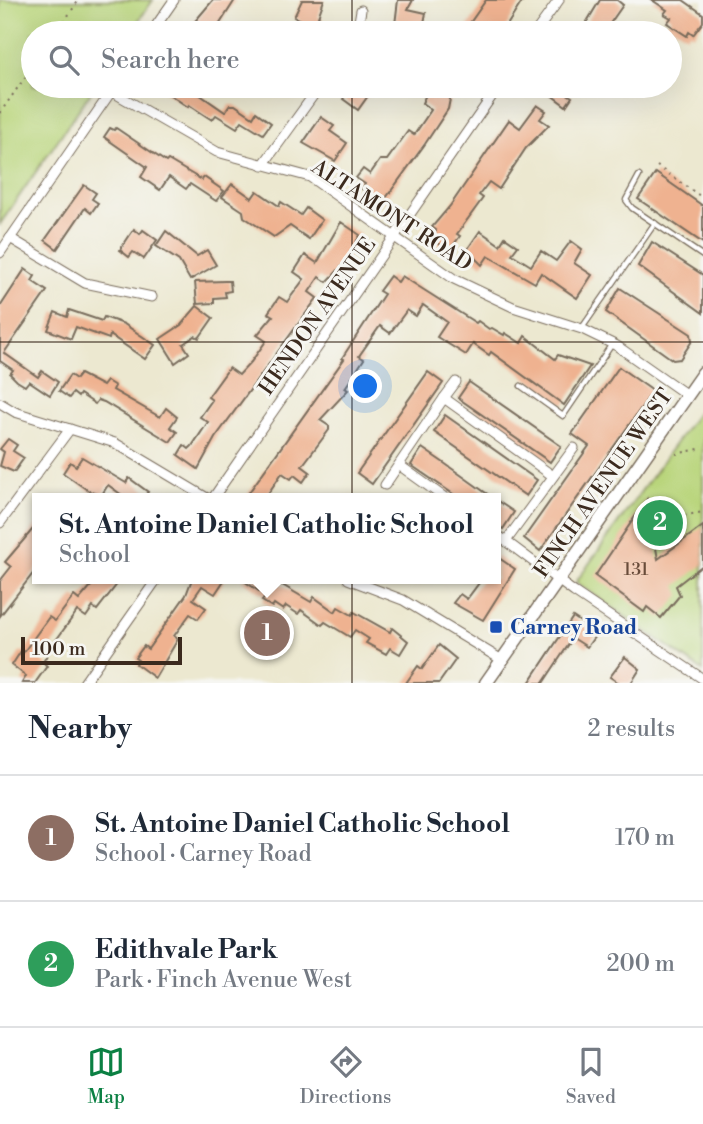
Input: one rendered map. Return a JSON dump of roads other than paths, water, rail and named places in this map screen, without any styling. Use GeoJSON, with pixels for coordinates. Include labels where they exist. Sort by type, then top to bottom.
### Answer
{"type":"FeatureCollection","features":[{"type":"Feature","properties":{"kind":"main road","name":"FINCH AVENUE WEST"},"geometry":{"type":"LineString","coordinates":[[486,683],[703,373]]}},
{"type":"Feature","properties":{"kind":"street"},"geometry":{"type":"LineString","coordinates":[[159,21],[174,0]]}},
{"type":"Feature","properties":{"kind":"street"},"geometry":{"type":"LineString","coordinates":[[544,21],[559,0]]}},
{"type":"Feature","properties":{"kind":"street"},"geometry":{"type":"LineString","coordinates":[[359,21],[361,10]]}},
{"type":"Feature","properties":{"kind":"street"},"geometry":{"type":"LineString","coordinates":[[0,253],[106,98]]}},
{"type":"Feature","properties":{"kind":"street","name":"ALTAMONT ROAD"},"geometry":{"type":"LineString","coordinates":[[129,98],[217,152],[310,177],[454,279],[513,307],[582,329],[612,344],[687,396]]}},
{"type":"Feature","properties":{"kind":"street"},"geometry":{"type":"LineString","coordinates":[[263,165],[311,98]]}},
{"type":"Feature","properties":{"kind":"street","name":"HENDON AVENUE"},"geometry":{"type":"LineString","coordinates":[[216,493],[491,98]]}},
{"type":"Feature","properties":{"kind":"street"},"geometry":{"type":"LineString","coordinates":[[10,238],[85,283],[152,297]]}},
{"type":"Feature","properties":{"kind":"street"},"geometry":{"type":"LineString","coordinates":[[385,485],[456,382]]}},
{"type":"Feature","properties":{"kind":"street"},"geometry":{"type":"LineString","coordinates":[[444,398],[553,476]]}},
{"type":"Feature","properties":{"kind":"street"},"geometry":{"type":"LineString","coordinates":[[0,403],[15,412],[115,443],[199,493]]}},
{"type":"Feature","properties":{"kind":"street"},"geometry":{"type":"LineString","coordinates":[[0,523],[70,429]]}},
{"type":"Feature","properties":{"kind":"street"},"geometry":{"type":"LineString","coordinates":[[506,541],[574,448]]}},
{"type":"Feature","properties":{"kind":"street"},"geometry":{"type":"LineString","coordinates":[[399,465],[439,493]]}},
{"type":"Feature","properties":{"kind":"street"},"geometry":{"type":"LineString","coordinates":[[501,538],[558,580],[703,679]]}},
{"type":"Feature","properties":{"kind":"street"},"geometry":{"type":"LineString","coordinates":[[84,683],[153,584]]}},
{"type":"Feature","properties":{"kind":"street"},"geometry":{"type":"LineString","coordinates":[[361,584],[403,600],[502,660]]}},
{"type":"Feature","properties":{"kind":"lane"},"geometry":{"type":"LineString","coordinates":[[639,176],[626,200],[632,208],[703,256]]}},
{"type":"Feature","properties":{"kind":"lane"},"geometry":{"type":"LineString","coordinates":[[582,329],[655,223]]}},
{"type":"Feature","properties":{"kind":"lane"},"geometry":{"type":"LineString","coordinates":[[521,386],[563,416],[612,344]]}},
{"type":"Feature","properties":{"kind":"place","name":"Edithvale Park"},"geometry":{"type":"Point","coordinates":[660,523]}},
{"type":"Feature","properties":{"kind":"place","name":"Carney Road"},"geometry":{"type":"Point","coordinates":[496,627]}},
{"type":"Feature","properties":{"kind":"place","name":"St. Antoine Daniel Catholic School"},"geometry":{"type":"Point","coordinates":[267,633]}}]}
